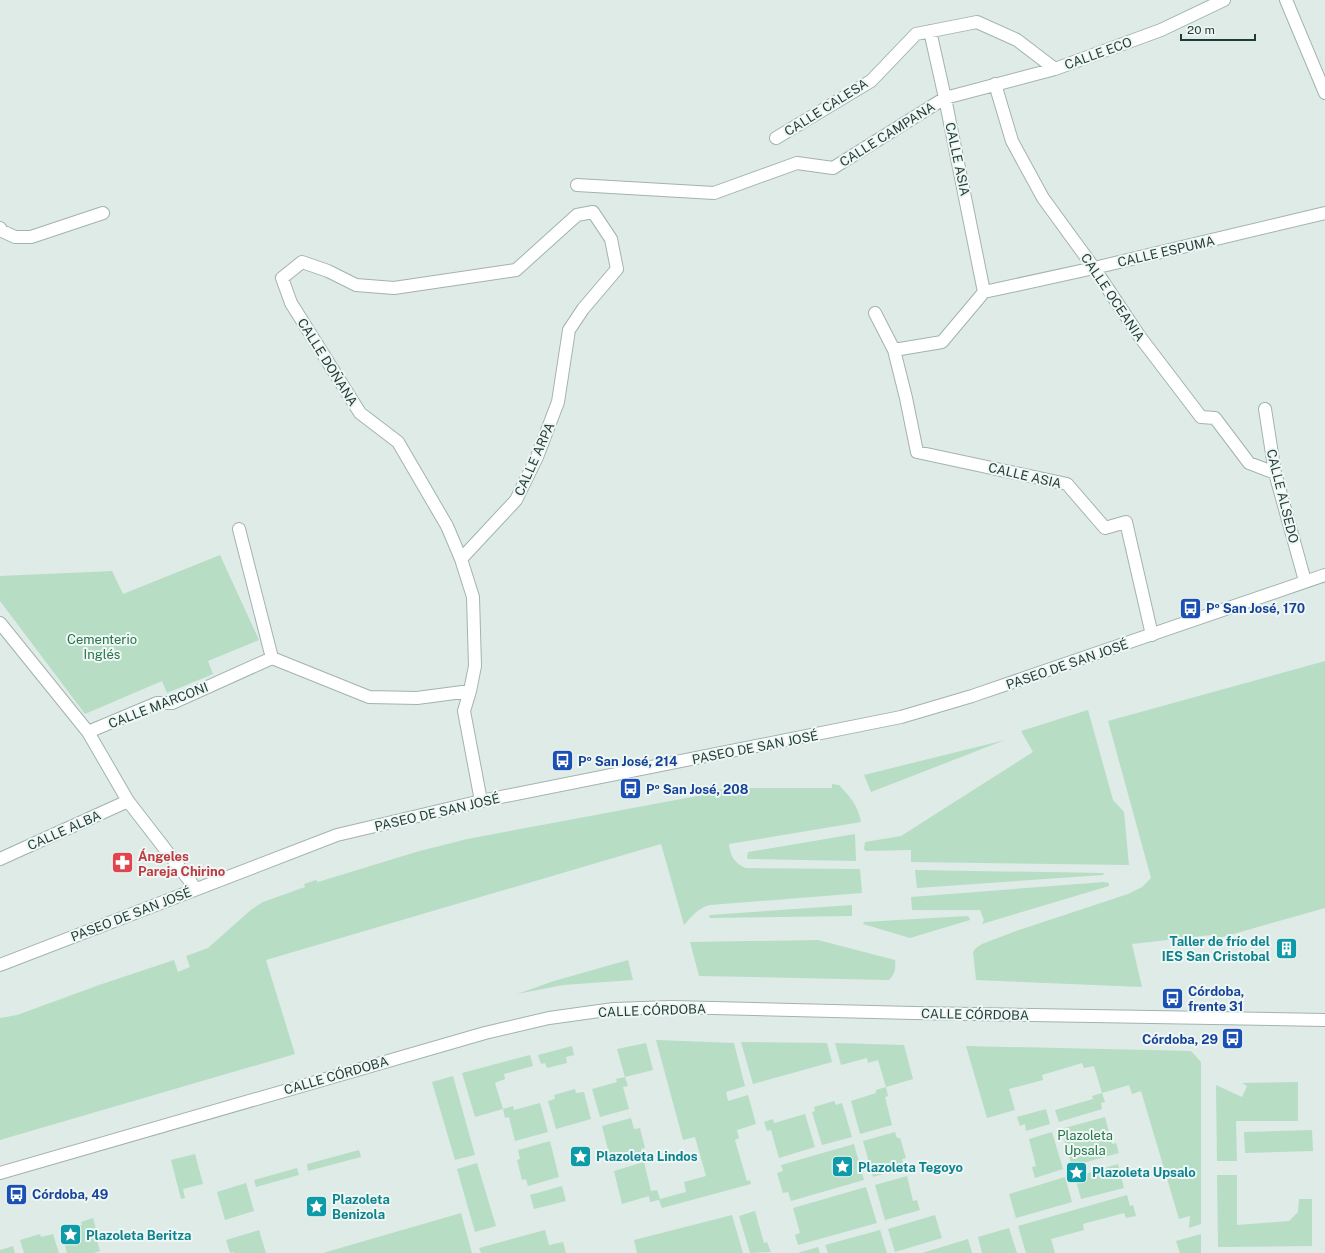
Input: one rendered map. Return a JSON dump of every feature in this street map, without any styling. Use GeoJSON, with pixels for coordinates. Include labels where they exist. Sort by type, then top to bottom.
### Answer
{"type":"FeatureCollection","features":[{"type":"Feature","properties":{"kind":"street","name":"CALLE ECO"},"geometry":{"type":"LineString","coordinates":[[977,22],[1017,40],[1055,69],[1161,30],[1224,0]]}},
{"type":"Feature","properties":{"kind":"street"},"geometry":{"type":"LineString","coordinates":[[1286,0],[1321,72],[1325,93]]}},
{"type":"Feature","properties":{"kind":"street","name":"CALLE CALESA"},"geometry":{"type":"LineString","coordinates":[[776,138],[871,81],[916,34],[977,22]]}},
{"type":"Feature","properties":{"kind":"street","name":"CALLE ASIA"},"geometry":{"type":"LineString","coordinates":[[930,31],[984,292]]}},
{"type":"Feature","properties":{"kind":"street","name":"CALLE CAMPANA"},"geometry":{"type":"LineString","coordinates":[[577,185],[714,194],[797,163],[833,168],[945,98],[1055,69]]}},
{"type":"Feature","properties":{"kind":"street","name":"CALLE OCEANIA"},"geometry":{"type":"LineString","coordinates":[[995,84],[1012,141],[1043,198],[1094,268],[1140,338],[1202,417],[1215,418],[1249,463],[1275,473]]}},
{"type":"Feature","properties":{"kind":"street","name":"CALLE DOÑANA"},"geometry":{"type":"LineString","coordinates":[[461,559],[447,526],[398,442],[360,413],[291,303],[282,278],[302,262],[328,271],[356,285],[394,288],[516,270],[577,215],[593,212]]}},
{"type":"Feature","properties":{"kind":"street","name":"CALLE ARPA"},"geometry":{"type":"LineString","coordinates":[[461,559],[516,500],[537,457],[558,402],[569,330],[583,309],[617,269],[611,238],[593,212]]}},
{"type":"Feature","properties":{"kind":"street"},"geometry":{"type":"LineString","coordinates":[[0,228],[2,231],[15,237],[31,237],[103,213]]}},
{"type":"Feature","properties":{"kind":"street","name":"CALLE ESPUMA"},"geometry":{"type":"LineString","coordinates":[[984,292],[1094,268],[1325,213]]}},
{"type":"Feature","properties":{"kind":"street"},"geometry":{"type":"LineString","coordinates":[[894,350],[942,342],[984,292]]}},
{"type":"Feature","properties":{"kind":"street","name":"CALLE ASIA"},"geometry":{"type":"LineString","coordinates":[[875,313],[894,350],[917,452],[1067,484],[1105,528],[1126,522],[1152,635]]}},
{"type":"Feature","properties":{"kind":"street","name":"CALLE ALSEDO"},"geometry":{"type":"LineString","coordinates":[[1265,409],[1275,473],[1305,582]]}},
{"type":"Feature","properties":{"kind":"street"},"geometry":{"type":"LineString","coordinates":[[239,529],[272,658],[369,697],[417,698],[470,691]]}},
{"type":"Feature","properties":{"kind":"street"},"geometry":{"type":"LineString","coordinates":[[461,559],[473,597],[475,666],[464,711],[481,801]]}},
{"type":"Feature","properties":{"kind":"street","name":"PASEO DE SAN JOSÉ"},"geometry":{"type":"LineString","coordinates":[[0,965],[337,835],[481,801],[901,717],[972,696],[1325,575]]}},
{"type":"Feature","properties":{"kind":"street"},"geometry":{"type":"LineString","coordinates":[[0,624],[88,732],[128,801],[196,889]]}},
{"type":"Feature","properties":{"kind":"street","name":"CALLE MARCONI"},"geometry":{"type":"LineString","coordinates":[[88,732],[157,703],[172,703],[272,658]]}},
{"type":"Feature","properties":{"kind":"street","name":"CALLE ALBA"},"geometry":{"type":"LineString","coordinates":[[0,859],[128,801]]}},
{"type":"Feature","properties":{"kind":"street","name":"CALLE CÓRDOBA"},"geometry":{"type":"LineString","coordinates":[[0,1173],[485,1033],[549,1018],[614,1009],[672,1007],[913,1013],[1325,1020]]}},
{"type":"Feature","properties":{"kind":"green space","name":"Cementerio Inglés"},"geometry":{"type":"Polygon","coordinates":[[[220,555],[259,640],[208,661],[213,674],[167,693],[162,681],[85,714],[0,601],[0,576],[112,571],[123,594],[220,555]]]}},
{"type":"Feature","properties":{"kind":"green space"},"geometry":{"type":"Polygon","coordinates":[[[1325,661],[1325,908],[1212,940],[1211,935],[1132,944],[1142,987],[976,980],[973,952],[982,944],[1016,931],[1128,894],[1142,887],[1151,878],[1108,721],[1325,661]]]}},
{"type":"Feature","properties":{"kind":"green space"},"geometry":{"type":"Polygon","coordinates":[[[1088,710],[1113,800],[1124,812],[1129,865],[911,862],[911,850],[866,851],[864,849],[865,842],[901,836],[1033,752],[1021,731],[1088,710]]]}},
{"type":"Feature","properties":{"kind":"green space"},"geometry":{"type":"Polygon","coordinates":[[[1005,740],[871,792],[864,775],[1005,740]]]}},
{"type":"Feature","properties":{"kind":"green space"},"geometry":{"type":"Polygon","coordinates":[[[832,784],[839,785],[850,797],[856,806],[861,822],[729,844],[731,852],[736,862],[746,868],[860,869],[862,893],[710,905],[699,910],[684,925],[661,844],[266,960],[295,1054],[0,1140],[0,1018],[17,1015],[174,960],[178,972],[190,967],[186,956],[208,948],[252,909],[263,902],[305,887],[304,884],[316,880],[318,882],[416,852],[467,839],[708,794],[709,791],[748,785],[749,788],[832,788],[832,784]]]}},
{"type":"Feature","properties":{"kind":"green space"},"geometry":{"type":"Polygon","coordinates":[[[855,834],[856,861],[748,859],[747,857],[748,852],[855,834]]]}},
{"type":"Feature","properties":{"kind":"green space"},"geometry":{"type":"Polygon","coordinates":[[[915,870],[1104,873],[1103,875],[917,888],[915,870]]]}},
{"type":"Feature","properties":{"kind":"green space"},"geometry":{"type":"Polygon","coordinates":[[[1104,882],[1109,883],[1109,886],[982,924],[984,920],[980,910],[912,910],[911,897],[1104,882]]]}},
{"type":"Feature","properties":{"kind":"green space"},"geometry":{"type":"Polygon","coordinates":[[[852,905],[852,916],[710,918],[709,916],[710,915],[852,905]]]}},
{"type":"Feature","properties":{"kind":"green space"},"geometry":{"type":"Polygon","coordinates":[[[967,916],[970,920],[910,938],[863,924],[864,922],[967,916]]]}},
{"type":"Feature","properties":{"kind":"green space"},"geometry":{"type":"Polygon","coordinates":[[[818,940],[895,960],[894,973],[889,980],[699,976],[690,942],[818,940]]]}},
{"type":"Feature","properties":{"kind":"green space"},"geometry":{"type":"Polygon","coordinates":[[[628,960],[633,980],[563,985],[517,994],[554,981],[628,960]]]}},
{"type":"Feature","properties":{"kind":"green space"},"geometry":{"type":"Polygon","coordinates":[[[656,1040],[734,1043],[745,1086],[726,1092],[728,1101],[748,1095],[756,1124],[737,1130],[739,1138],[735,1140],[747,1181],[750,1180],[751,1184],[662,1208],[659,1200],[650,1202],[649,1196],[622,1204],[614,1171],[644,1162],[651,1191],[657,1190],[660,1199],[686,1192],[684,1182],[706,1176],[695,1137],[683,1140],[656,1040]]]}},
{"type":"Feature","properties":{"kind":"green space"},"geometry":{"type":"Polygon","coordinates":[[[741,1042],[827,1043],[832,1062],[753,1084],[741,1042]]]}},
{"type":"Feature","properties":{"kind":"green space"},"geometry":{"type":"Polygon","coordinates":[[[646,1043],[653,1070],[625,1077],[617,1049],[646,1043]]]}},
{"type":"Feature","properties":{"kind":"green space"},"geometry":{"type":"Polygon","coordinates":[[[835,1043],[904,1045],[913,1079],[886,1087],[878,1060],[868,1063],[867,1058],[841,1065],[835,1043]]]}},
{"type":"Feature","properties":{"kind":"green space"},"geometry":{"type":"Polygon","coordinates":[[[572,1046],[574,1055],[566,1057],[567,1063],[547,1068],[545,1063],[541,1064],[538,1055],[572,1046]]]}},
{"type":"Feature","properties":{"kind":"green space"},"geometry":{"type":"Polygon","coordinates":[[[966,1046],[1191,1051],[1201,1062],[1201,1224],[1189,1228],[1190,1216],[1179,1219],[1141,1091],[1132,1094],[1129,1085],[1102,1093],[1094,1066],[1084,1068],[1082,1063],[1042,1075],[1043,1080],[1009,1089],[1015,1110],[987,1118],[966,1046]]]}},
{"type":"Feature","properties":{"kind":"green space"},"geometry":{"type":"Polygon","coordinates":[[[530,1055],[533,1066],[504,1074],[505,1079],[495,1083],[503,1109],[475,1117],[462,1073],[530,1055]]]}},
{"type":"Feature","properties":{"kind":"green space"},"geometry":{"type":"Polygon","coordinates":[[[453,1076],[475,1155],[455,1160],[432,1082],[453,1076]]]}},
{"type":"Feature","properties":{"kind":"green space"},"geometry":{"type":"Polygon","coordinates":[[[625,1077],[628,1086],[623,1087],[629,1109],[600,1117],[592,1089],[617,1082],[616,1079],[625,1077]]]}},
{"type":"Feature","properties":{"kind":"green space"},"geometry":{"type":"Polygon","coordinates":[[[1298,1082],[1298,1121],[1236,1121],[1237,1161],[1217,1161],[1216,1085],[1242,1097],[1247,1086],[1242,1083],[1298,1082]]]}},
{"type":"Feature","properties":{"kind":"green space"},"geometry":{"type":"Polygon","coordinates":[[[886,1087],[888,1096],[885,1097],[892,1125],[860,1134],[851,1101],[876,1093],[876,1090],[886,1087]]]}},
{"type":"Feature","properties":{"kind":"green space"},"geometry":{"type":"Polygon","coordinates":[[[575,1089],[576,1093],[584,1092],[591,1119],[556,1129],[548,1101],[555,1099],[554,1095],[575,1089]]]}},
{"type":"Feature","properties":{"kind":"green space"},"geometry":{"type":"Polygon","coordinates":[[[1102,1093],[1105,1102],[1101,1103],[1102,1109],[1059,1122],[1055,1110],[1093,1099],[1092,1096],[1102,1093]]]}},
{"type":"Feature","properties":{"kind":"green space"},"geometry":{"type":"Polygon","coordinates":[[[834,1101],[836,1105],[842,1103],[852,1137],[822,1145],[812,1112],[815,1111],[814,1107],[834,1101]]]}},
{"type":"Feature","properties":{"kind":"green space"},"geometry":{"type":"Polygon","coordinates":[[[540,1103],[548,1132],[515,1141],[509,1117],[505,1118],[503,1109],[513,1106],[514,1110],[540,1103]]]}},
{"type":"Feature","properties":{"kind":"green space"},"geometry":{"type":"Polygon","coordinates":[[[1046,1109],[1050,1124],[1026,1131],[1025,1124],[1020,1126],[1017,1117],[1046,1109]]]}},
{"type":"Feature","properties":{"kind":"green space"},"geometry":{"type":"Polygon","coordinates":[[[805,1114],[815,1147],[779,1158],[771,1130],[767,1131],[764,1122],[773,1119],[774,1123],[805,1114]]]}},
{"type":"Feature","properties":{"kind":"green space","name":"Plazoleta Upsala"},"geometry":{"type":"Polygon","coordinates":[[[1105,1117],[1112,1144],[1116,1143],[1119,1153],[1072,1166],[1061,1129],[1105,1117]]]}},
{"type":"Feature","properties":{"kind":"green space"},"geometry":{"type":"Polygon","coordinates":[[[631,1118],[634,1129],[640,1128],[645,1148],[641,1149],[642,1153],[611,1162],[602,1126],[631,1118]]]}},
{"type":"Feature","properties":{"kind":"green space"},"geometry":{"type":"Polygon","coordinates":[[[1312,1130],[1313,1151],[1245,1153],[1244,1132],[1312,1130]]]}},
{"type":"Feature","properties":{"kind":"green space"},"geometry":{"type":"Polygon","coordinates":[[[895,1132],[897,1138],[900,1138],[906,1158],[902,1159],[904,1168],[873,1177],[863,1141],[895,1132]]]}},
{"type":"Feature","properties":{"kind":"green space"},"geometry":{"type":"Polygon","coordinates":[[[1052,1132],[1063,1169],[1035,1178],[1032,1167],[1036,1166],[1029,1139],[1052,1132]]]}},
{"type":"Feature","properties":{"kind":"green space"},"geometry":{"type":"Polygon","coordinates":[[[550,1141],[559,1177],[528,1186],[526,1179],[522,1180],[517,1160],[520,1159],[518,1150],[550,1141]]]}},
{"type":"Feature","properties":{"kind":"green space"},"geometry":{"type":"Polygon","coordinates":[[[854,1144],[864,1180],[791,1201],[788,1192],[783,1193],[777,1173],[783,1171],[781,1165],[854,1144]]]}},
{"type":"Feature","properties":{"kind":"green space"},"geometry":{"type":"Polygon","coordinates":[[[359,1150],[361,1157],[308,1171],[307,1164],[359,1150]]]}},
{"type":"Feature","properties":{"kind":"green space"},"geometry":{"type":"Polygon","coordinates":[[[195,1154],[203,1184],[183,1189],[185,1198],[181,1199],[171,1160],[195,1154]]]}},
{"type":"Feature","properties":{"kind":"green space"},"geometry":{"type":"Polygon","coordinates":[[[477,1163],[496,1226],[475,1232],[457,1169],[477,1163]]]}},
{"type":"Feature","properties":{"kind":"green space"},"geometry":{"type":"Polygon","coordinates":[[[1118,1164],[1124,1188],[1081,1199],[1075,1177],[1118,1164]]]}},
{"type":"Feature","properties":{"kind":"green space"},"geometry":{"type":"Polygon","coordinates":[[[297,1168],[299,1175],[256,1187],[254,1180],[297,1168]]]}},
{"type":"Feature","properties":{"kind":"green space"},"geometry":{"type":"Polygon","coordinates":[[[1217,1175],[1237,1175],[1237,1225],[1289,1221],[1298,1212],[1299,1199],[1312,1199],[1312,1246],[1218,1247],[1217,1175]]]}},
{"type":"Feature","properties":{"kind":"green space"},"geometry":{"type":"Polygon","coordinates":[[[907,1176],[913,1201],[917,1200],[920,1210],[885,1220],[875,1185],[907,1176]]]}},
{"type":"Feature","properties":{"kind":"green space"},"geometry":{"type":"Polygon","coordinates":[[[1065,1177],[1072,1202],[1016,1218],[1009,1194],[1065,1177]]]}},
{"type":"Feature","properties":{"kind":"green space"},"geometry":{"type":"Polygon","coordinates":[[[246,1183],[254,1211],[225,1220],[217,1192],[246,1183]]]}},
{"type":"Feature","properties":{"kind":"green space"},"geometry":{"type":"Polygon","coordinates":[[[562,1186],[566,1201],[534,1209],[530,1195],[562,1186]]]}},
{"type":"Feature","properties":{"kind":"green space"},"geometry":{"type":"Polygon","coordinates":[[[866,1187],[877,1223],[798,1245],[795,1235],[800,1233],[793,1208],[866,1187]]]}},
{"type":"Feature","properties":{"kind":"green space"},"geometry":{"type":"Polygon","coordinates":[[[1127,1195],[1130,1206],[1133,1205],[1136,1216],[1126,1218],[1124,1213],[1083,1224],[1084,1230],[1051,1239],[1055,1253],[1026,1253],[1018,1226],[1127,1195]]]}},
{"type":"Feature","properties":{"kind":"green space"},"geometry":{"type":"Polygon","coordinates":[[[755,1211],[764,1243],[767,1242],[771,1252],[750,1253],[739,1216],[755,1211]]]}},
{"type":"Feature","properties":{"kind":"green space"},"geometry":{"type":"Polygon","coordinates":[[[461,1213],[472,1253],[323,1253],[461,1213]]]}},
{"type":"Feature","properties":{"kind":"green space"},"geometry":{"type":"Polygon","coordinates":[[[732,1215],[743,1253],[637,1253],[634,1240],[732,1215]]]}},
{"type":"Feature","properties":{"kind":"green space"},"geometry":{"type":"Polygon","coordinates":[[[935,1215],[942,1238],[895,1252],[888,1229],[935,1215]]]}},
{"type":"Feature","properties":{"kind":"green space"},"geometry":{"type":"Polygon","coordinates":[[[93,1218],[96,1229],[94,1230],[100,1251],[94,1253],[67,1253],[61,1231],[82,1225],[81,1222],[93,1218]]]}},
{"type":"Feature","properties":{"kind":"green space"},"geometry":{"type":"Polygon","coordinates":[[[1009,1228],[1017,1253],[982,1253],[978,1237],[1009,1228]]]}},
{"type":"Feature","properties":{"kind":"green space"},"geometry":{"type":"Polygon","coordinates":[[[259,1230],[266,1253],[230,1253],[226,1240],[259,1230]]]}},
{"type":"Feature","properties":{"kind":"green space"},"geometry":{"type":"Polygon","coordinates":[[[545,1230],[549,1245],[563,1242],[566,1253],[481,1253],[479,1248],[545,1230]]]}},
{"type":"Feature","properties":{"kind":"green space"},"geometry":{"type":"Polygon","coordinates":[[[880,1230],[887,1253],[828,1253],[825,1245],[880,1230]]]}},
{"type":"Feature","properties":{"kind":"green space"},"geometry":{"type":"Polygon","coordinates":[[[40,1234],[41,1237],[53,1234],[59,1253],[24,1253],[20,1240],[40,1234]]]}},
{"type":"Feature","properties":{"kind":"green space"},"geometry":{"type":"Polygon","coordinates":[[[1201,1234],[1201,1253],[1180,1253],[1176,1241],[1201,1234]]]}},
{"type":"Feature","properties":{"kind":"green space"},"geometry":{"type":"Polygon","coordinates":[[[968,1239],[972,1253],[922,1253],[968,1239]]]}},
{"type":"Feature","properties":{"kind":"green space"},"geometry":{"type":"Polygon","coordinates":[[[13,1246],[15,1253],[0,1253],[0,1250],[13,1246]]]}},
{"type":"Feature","properties":{"kind":"green space"},"geometry":{"type":"Polygon","coordinates":[[[818,1247],[820,1253],[798,1253],[818,1247]]]}},
{"type":"Feature","properties":{"kind":"place","name":"Pº San José, 170"},"geometry":{"type":"Point","coordinates":[1190,608]}},
{"type":"Feature","properties":{"kind":"place","name":"Pº San José, 214"},"geometry":{"type":"Point","coordinates":[562,761]}},
{"type":"Feature","properties":{"kind":"place","name":"Pº San José, 208"},"geometry":{"type":"Point","coordinates":[630,789]}},
{"type":"Feature","properties":{"kind":"place","name":"Ángeles Pareja Chirino"},"geometry":{"type":"Point","coordinates":[122,863]}},
{"type":"Feature","properties":{"kind":"place","name":"Taller de frío del IES San Cristobal"},"geometry":{"type":"Point","coordinates":[1286,948]}},
{"type":"Feature","properties":{"kind":"place","name":"Córdoba, frente 31"},"geometry":{"type":"Point","coordinates":[1172,998]}},
{"type":"Feature","properties":{"kind":"place","name":"Córdoba, 29"},"geometry":{"type":"Point","coordinates":[1233,1039]}},
{"type":"Feature","properties":{"kind":"place","name":"Plazoleta Lindos"},"geometry":{"type":"Point","coordinates":[581,1156]}},
{"type":"Feature","properties":{"kind":"place","name":"Plazoleta Tegoyo"},"geometry":{"type":"Point","coordinates":[843,1167]}},
{"type":"Feature","properties":{"kind":"place","name":"Plazoleta Upsalo"},"geometry":{"type":"Point","coordinates":[1077,1172]}},
{"type":"Feature","properties":{"kind":"place","name":"Córdoba, 49"},"geometry":{"type":"Point","coordinates":[16,1194]}},
{"type":"Feature","properties":{"kind":"place","name":"Plazoleta Benizola"},"geometry":{"type":"Point","coordinates":[317,1206]}},
{"type":"Feature","properties":{"kind":"place","name":"Plazoleta Beritza"},"geometry":{"type":"Point","coordinates":[71,1235]}}]}
